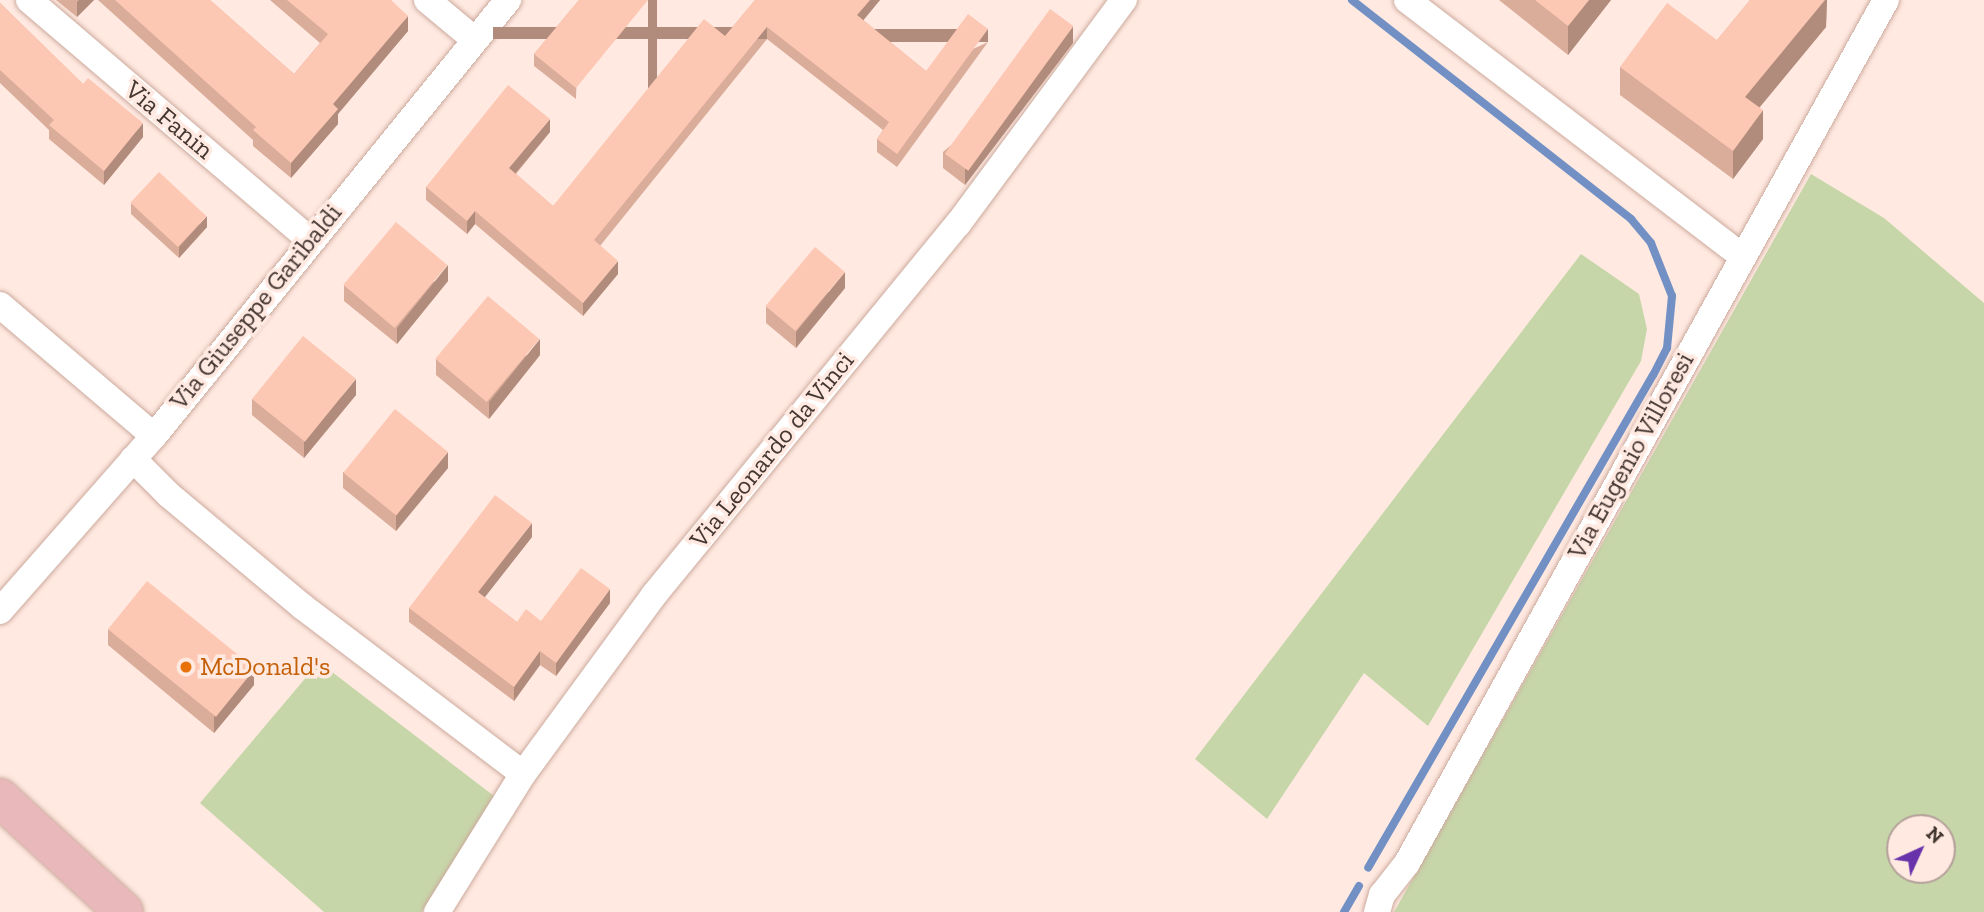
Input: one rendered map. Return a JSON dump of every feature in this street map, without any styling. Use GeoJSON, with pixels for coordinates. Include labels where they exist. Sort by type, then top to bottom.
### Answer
{"type":"FeatureCollection","features":[{"type":"Feature","properties":{"kind":"main road"},"geometry":{"type":"LineString","coordinates":[[0,798],[124,912]]}},
{"type":"Feature","properties":{"kind":"street","name":"Via Fanin"},"geometry":{"type":"LineString","coordinates":[[29,0],[310,239]]}},
{"type":"Feature","properties":{"kind":"street"},"geometry":{"type":"LineString","coordinates":[[427,0],[475,40]]}},
{"type":"Feature","properties":{"kind":"street","name":"Via Giuseppe Garibaldi"},"geometry":{"type":"LineString","coordinates":[[0,611],[153,436],[310,239],[508,0]]}},
{"type":"Feature","properties":{"kind":"street","name":"Via Leonardo da Vinci"},"geometry":{"type":"LineString","coordinates":[[437,912],[523,774],[654,595],[958,224],[1124,0]]}},
{"type":"Feature","properties":{"kind":"street"},"geometry":{"type":"LineString","coordinates":[[1407,0],[1741,255]]}},
{"type":"Feature","properties":{"kind":"street","name":"Via Eugenio Villoresi"},"geometry":{"type":"LineString","coordinates":[[1377,912],[1382,895],[1413,851],[1741,255],[1886,0]]}},
{"type":"Feature","properties":{"kind":"street"},"geometry":{"type":"LineString","coordinates":[[0,305],[153,436]]}},
{"type":"Feature","properties":{"kind":"street"},"geometry":{"type":"LineString","coordinates":[[133,459],[169,495],[303,607],[523,774]]}},
{"type":"Feature","properties":{"kind":"green space"},"geometry":{"type":"Polygon","coordinates":[[[1811,174],[1884,218],[1984,303],[1984,912],[1394,912],[1811,174]]]}},
{"type":"Feature","properties":{"kind":"green space"},"geometry":{"type":"Polygon","coordinates":[[[1581,254],[1639,294],[1647,329],[1641,361],[1428,726],[1364,673],[1267,819],[1195,759],[1581,254]]]}},
{"type":"Feature","properties":{"kind":"green space"},"geometry":{"type":"Polygon","coordinates":[[[319,662],[494,796],[422,912],[324,912],[200,803],[319,662]]]}},
{"type":"Feature","properties":{"kind":"building"},"geometry":{"type":"Polygon","coordinates":[[[115,0],[210,0],[294,74],[328,34],[287,0],[391,0],[408,16],[333,104],[338,109],[291,163],[253,130],[256,127],[115,0]]]}},
{"type":"Feature","properties":{"kind":"building"},"geometry":{"type":"Polygon","coordinates":[[[579,0],[648,0],[576,88],[534,54],[579,0]]]}},
{"type":"Feature","properties":{"kind":"building"},"geometry":{"type":"Polygon","coordinates":[[[755,0],[870,0],[857,15],[926,71],[968,14],[988,29],[897,154],[877,139],[889,122],[767,27],[594,240],[618,261],[583,303],[475,211],[467,221],[426,187],[508,85],[550,119],[509,168],[553,206],[704,19],[725,36],[755,0]]]}},
{"type":"Feature","properties":{"kind":"building"},"geometry":{"type":"Polygon","coordinates":[[[1535,0],[1589,0],[1568,26],[1535,0]]]}},
{"type":"Feature","properties":{"kind":"building"},"geometry":{"type":"Polygon","coordinates":[[[1750,0],[1825,0],[1745,97],[1763,110],[1733,151],[1620,67],[1667,3],[1717,40],[1750,0]]]}},
{"type":"Feature","properties":{"kind":"building"},"geometry":{"type":"Polygon","coordinates":[[[0,3],[83,84],[88,78],[143,123],[104,171],[49,125],[54,120],[0,70],[0,3]]]}},
{"type":"Feature","properties":{"kind":"building"},"geometry":{"type":"Polygon","coordinates":[[[1050,9],[1073,26],[968,171],[945,154],[1050,9]]]}},
{"type":"Feature","properties":{"kind":"building"},"geometry":{"type":"Polygon","coordinates":[[[159,172],[207,216],[178,247],[130,203],[159,172]]]}},
{"type":"Feature","properties":{"kind":"building"},"geometry":{"type":"Polygon","coordinates":[[[396,222],[447,265],[395,328],[343,285],[396,222]]]}},
{"type":"Feature","properties":{"kind":"building"},"geometry":{"type":"Polygon","coordinates":[[[815,247],[845,272],[795,331],[766,306],[815,247]]]}},
{"type":"Feature","properties":{"kind":"building"},"geometry":{"type":"Polygon","coordinates":[[[488,296],[539,339],[487,402],[435,359],[488,296]]]}},
{"type":"Feature","properties":{"kind":"building"},"geometry":{"type":"Polygon","coordinates":[[[303,336],[356,379],[305,442],[252,399],[303,336]]]}},
{"type":"Feature","properties":{"kind":"building"},"geometry":{"type":"Polygon","coordinates":[[[395,409],[448,452],[396,516],[343,473],[395,409]]]}},
{"type":"Feature","properties":{"kind":"building"},"geometry":{"type":"Polygon","coordinates":[[[495,495],[532,523],[478,592],[517,622],[526,609],[541,621],[581,568],[610,589],[556,663],[540,651],[514,687],[409,608],[495,495]]]}},
{"type":"Feature","properties":{"kind":"building"},"geometry":{"type":"Polygon","coordinates":[[[147,581],[255,668],[216,717],[108,629],[147,581]]]}},
{"type":"Feature","properties":{"kind":"waterway"},"geometry":{"type":"LineString","coordinates":[[1352,0],[1631,219],[1651,243],[1672,296],[1667,348],[1653,375],[1368,868]]}},
{"type":"Feature","properties":{"kind":"waterway"},"geometry":{"type":"LineString","coordinates":[[1344,912],[1359,886]]}},
{"type":"Feature","properties":{"kind":"place","name":"McDonald's"},"geometry":{"type":"Point","coordinates":[186,667]}}]}
